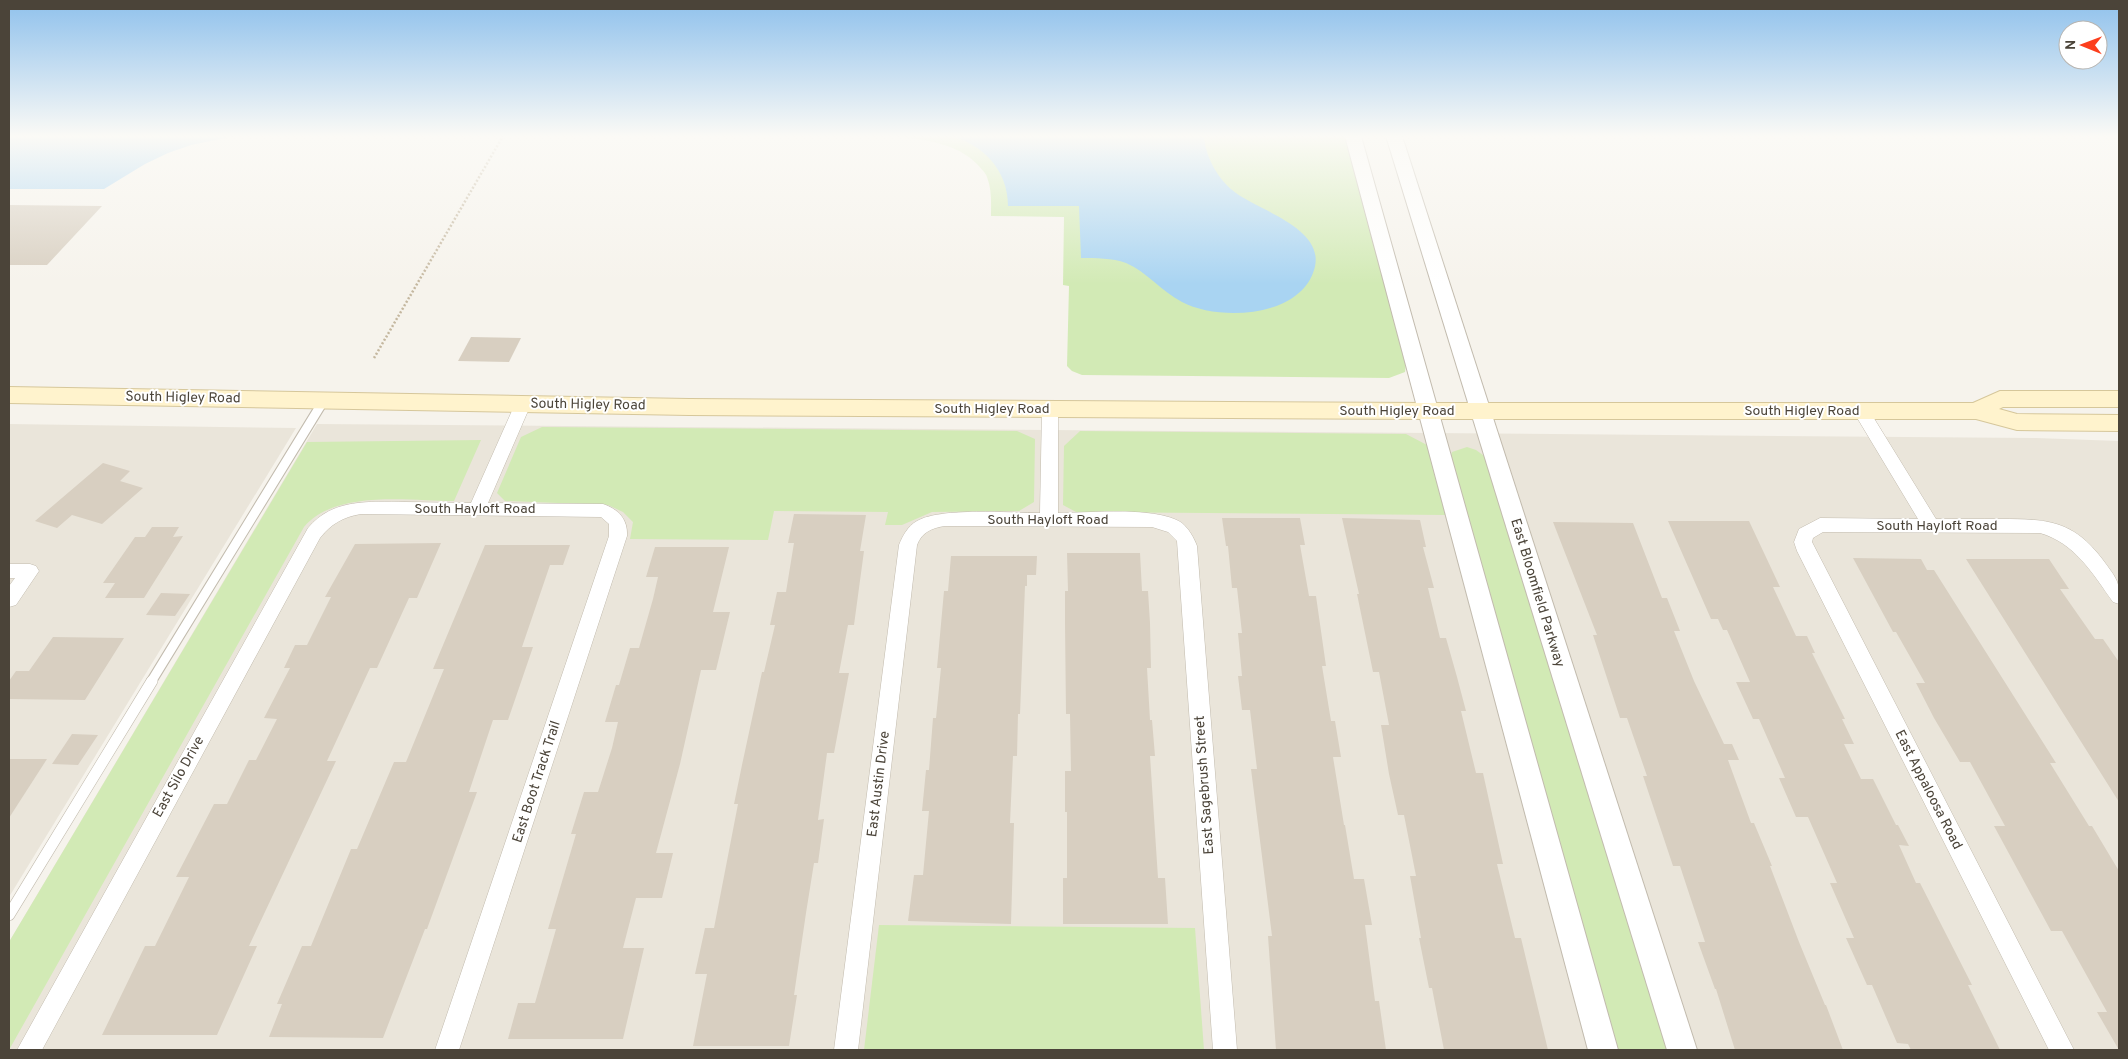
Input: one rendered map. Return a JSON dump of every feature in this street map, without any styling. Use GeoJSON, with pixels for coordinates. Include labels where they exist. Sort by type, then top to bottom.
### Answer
{"type":"FeatureCollection","features":[{"type":"Feature","properties":{"kind":"main road","name":"South Higley Road"},"geometry":{"type":"LineString","coordinates":[[9,395],[523,404],[1050,410],[1429,412],[1976,411],[2017,422],[2119,424]]}},
{"type":"Feature","properties":{"kind":"main road","name":"South Higley Road"},"geometry":{"type":"LineString","coordinates":[[1976,411],[2000,399],[2119,399]]}},
{"type":"Feature","properties":{"kind":"street"},"geometry":{"type":"LineString","coordinates":[[1367,185],[1603,1050]]}},
{"type":"Feature","properties":{"kind":"street","name":"East Bloomfield Parkway"},"geometry":{"type":"LineString","coordinates":[[1409,185],[1682,1050]]}},
{"type":"Feature","properties":{"kind":"street"},"geometry":{"type":"LineString","coordinates":[[477,509],[523,404]]}},
{"type":"Feature","properties":{"kind":"street"},"geometry":{"type":"LineString","coordinates":[[1049,520],[1050,410]]}},
{"type":"Feature","properties":{"kind":"street"},"geometry":{"type":"LineString","coordinates":[[1861,411],[1930,526]]}},
{"type":"Feature","properties":{"kind":"street","name":"South Hayloft Road"},"geometry":{"type":"LineString","coordinates":[[339,513],[361,508],[593,510],[612,514]]}},
{"type":"Feature","properties":{"kind":"street","name":"East Silo Drive"},"geometry":{"type":"LineString","coordinates":[[29,1050],[314,533],[328,518],[339,513]]}},
{"type":"Feature","properties":{"kind":"street","name":"East Boot Track Trail"},"geometry":{"type":"LineString","coordinates":[[448,1050],[618,536],[617,520],[612,514]]}},
{"type":"Feature","properties":{"kind":"street","name":"South Hayloft Road"},"geometry":{"type":"LineString","coordinates":[[925,524],[945,519],[1152,520],[1172,525]]}},
{"type":"Feature","properties":{"kind":"street","name":"East Austin Drive"},"geometry":{"type":"LineString","coordinates":[[846,1050],[908,545],[911,537],[925,524]]}},
{"type":"Feature","properties":{"kind":"street","name":"East Sagebrush Street"},"geometry":{"type":"LineString","coordinates":[[1172,525],[1180,531],[1188,546],[1225,1050]]}},
{"type":"Feature","properties":{"kind":"street","name":"South Hayloft Road"},"geometry":{"type":"LineString","coordinates":[[1809,530],[1820,525],[2040,526],[2064,534],[2084,549],[2119,597]]}},
{"type":"Feature","properties":{"kind":"street","name":"East Appaloosa Road"},"geometry":{"type":"LineString","coordinates":[[1809,530],[1805,534],[1803,542],[1806,551],[2062,1050]]}},
{"type":"Feature","properties":{"kind":"street"},"geometry":{"type":"LineString","coordinates":[[9,571],[30,571],[9,600]]}},
{"type":"Feature","properties":{"kind":"lane"},"geometry":{"type":"LineString","coordinates":[[9,915],[324,400]]}},
{"type":"Feature","properties":{"kind":"path"},"geometry":{"type":"LineString","coordinates":[[374,358],[474,185]]}},
{"type":"Feature","properties":{"kind":"shaded area"},"geometry":{"type":"Polygon","coordinates":[[[9,424],[296,428],[9,897],[9,424]]]}},
{"type":"Feature","properties":{"kind":"shaded area"},"geometry":{"type":"Polygon","coordinates":[[[317,424],[2036,438],[2119,441],[2119,1050],[9,1050],[9,942],[317,424]]]}},
{"type":"Feature","properties":{"kind":"green space"},"geometry":{"type":"Polygon","coordinates":[[[989,185],[1359,185],[1406,364],[1405,372],[1389,378],[1082,375],[1072,371],[1067,366],[1069,286],[1063,285],[1064,217],[991,216],[989,185]]]}},
{"type":"Feature","properties":{"kind":"green space"},"geometry":{"type":"Polygon","coordinates":[[[542,427],[1017,431],[1035,439],[1034,502],[1019,511],[932,512],[902,525],[885,525],[888,512],[774,511],[768,540],[630,539],[633,522],[623,512],[608,505],[505,501],[497,493],[521,437],[542,427]]]}},
{"type":"Feature","properties":{"kind":"green space"},"geometry":{"type":"Polygon","coordinates":[[[1080,431],[1406,434],[1427,445],[1446,515],[1076,512],[1063,505],[1064,446],[1080,431]]]}},
{"type":"Feature","properties":{"kind":"green space"},"geometry":{"type":"Polygon","coordinates":[[[481,440],[454,501],[396,499],[354,502],[335,507],[318,515],[304,527],[9,1050],[9,942],[307,442],[481,440]]]}},
{"type":"Feature","properties":{"kind":"green space"},"geometry":{"type":"Polygon","coordinates":[[[1467,447],[1476,450],[1487,458],[1669,1050],[1615,1050],[1450,459],[1452,452],[1467,447]]]}},
{"type":"Feature","properties":{"kind":"green space"},"geometry":{"type":"Polygon","coordinates":[[[879,925],[1195,928],[1204,1050],[864,1050],[879,925]]]}},
{"type":"Feature","properties":{"kind":"water"},"geometry":{"type":"Polygon","coordinates":[[[9,185],[110,185],[104,189],[9,189],[9,185]]]}},
{"type":"Feature","properties":{"kind":"water"},"geometry":{"type":"Polygon","coordinates":[[[1005,185],[1227,185],[1247,200],[1291,224],[1303,234],[1312,245],[1316,258],[1313,273],[1304,288],[1290,299],[1274,307],[1255,312],[1235,313],[1215,312],[1197,308],[1174,298],[1141,271],[1126,263],[1110,259],[1081,258],[1079,206],[1008,206],[1005,185]]]}},
{"type":"Feature","properties":{"kind":"building"},"geometry":{"type":"Polygon","coordinates":[[[9,205],[102,206],[47,265],[9,265],[9,205]]]}},
{"type":"Feature","properties":{"kind":"building"},"geometry":{"type":"Polygon","coordinates":[[[471,337],[521,338],[509,362],[458,361],[471,337]]]}},
{"type":"Feature","properties":{"kind":"building"},"geometry":{"type":"Polygon","coordinates":[[[103,463],[130,471],[120,481],[143,488],[102,524],[72,515],[57,528],[35,521],[103,463]]]}},
{"type":"Feature","properties":{"kind":"building"},"geometry":{"type":"Polygon","coordinates":[[[794,514],[866,515],[860,551],[864,551],[854,625],[848,625],[839,673],[849,673],[834,753],[827,753],[818,820],[824,819],[818,863],[814,863],[806,913],[794,995],[797,995],[789,1046],[693,1046],[707,974],[695,974],[705,928],[714,928],[738,804],[734,804],[762,672],[764,672],[775,625],[770,625],[777,592],[786,592],[794,543],[788,543],[794,514]]]}},
{"type":"Feature","properties":{"kind":"building"},"geometry":{"type":"Polygon","coordinates":[[[1222,518],[1300,518],[1305,545],[1300,545],[1309,596],[1316,596],[1326,666],[1322,666],[1331,721],[1335,721],[1341,757],[1333,757],[1344,825],[1354,879],[1364,879],[1372,925],[1365,925],[1375,1001],[1379,1001],[1386,1050],[1276,1050],[1268,936],[1272,936],[1251,769],[1257,769],[1250,710],[1242,710],[1238,676],[1242,676],[1238,633],[1242,633],[1237,588],[1232,588],[1228,546],[1226,546],[1222,518]]]}},
{"type":"Feature","properties":{"kind":"building"},"geometry":{"type":"Polygon","coordinates":[[[1342,518],[1420,520],[1426,547],[1423,547],[1434,588],[1428,588],[1440,638],[1446,638],[1457,677],[1466,711],[1461,711],[1476,773],[1483,773],[1503,864],[1497,864],[1515,938],[1521,938],[1548,1050],[1444,1050],[1432,988],[1429,988],[1419,938],[1421,938],[1410,876],[1416,876],[1404,815],[1398,815],[1389,774],[1381,725],[1389,725],[1379,672],[1373,672],[1357,594],[1359,594],[1342,518]]]}},
{"type":"Feature","properties":{"kind":"building"},"geometry":{"type":"Polygon","coordinates":[[[1668,521],[1749,521],[1780,587],[1773,587],[1796,636],[1807,636],[1815,653],[1812,653],[1845,719],[1842,719],[1854,744],[1844,744],[1861,779],[1873,779],[1896,825],[1898,825],[1909,846],[1899,845],[1916,883],[1920,883],[1972,985],[1968,985],[2000,1050],[1911,1050],[1908,1044],[1897,1043],[1872,985],[1867,985],[1846,938],[1854,938],[1830,883],[1837,883],[1808,817],[1796,817],[1779,778],[1785,778],[1759,719],[1753,719],[1736,682],[1750,682],[1727,630],[1723,630],[1718,619],[1711,619],[1668,521]]]}},
{"type":"Feature","properties":{"kind":"building"},"geometry":{"type":"Polygon","coordinates":[[[1553,522],[1633,523],[1662,598],[1667,598],[1680,631],[1674,631],[1694,681],[1724,744],[1732,744],[1739,760],[1728,760],[1751,823],[1754,823],[1772,866],[1770,866],[1799,942],[1843,1050],[1735,1050],[1716,989],[1698,942],[1705,942],[1680,866],[1673,866],[1643,776],[1647,776],[1627,718],[1620,718],[1593,635],[1597,635],[1553,522]]]}},
{"type":"Feature","properties":{"kind":"building"},"geometry":{"type":"Polygon","coordinates":[[[152,527],[179,527],[173,537],[183,536],[144,598],[105,598],[115,583],[103,583],[135,537],[145,537],[152,527]]]}},
{"type":"Feature","properties":{"kind":"building"},"geometry":{"type":"Polygon","coordinates":[[[441,543],[417,598],[409,598],[377,668],[370,668],[327,761],[336,761],[249,946],[257,946],[217,1035],[102,1035],[145,946],[155,946],[189,877],[176,877],[214,804],[227,804],[249,760],[256,760],[277,719],[264,718],[290,668],[284,668],[295,645],[307,645],[331,597],[325,597],[355,544],[441,543]]]}},
{"type":"Feature","properties":{"kind":"building"},"geometry":{"type":"Polygon","coordinates":[[[485,545],[570,545],[563,565],[550,565],[522,647],[533,647],[508,720],[493,720],[469,792],[477,792],[427,929],[425,929],[383,1038],[269,1037],[282,1004],[277,1004],[302,946],[311,946],[351,849],[357,849],[394,762],[406,762],[444,669],[433,669],[485,545]]]}},
{"type":"Feature","properties":{"kind":"building"},"geometry":{"type":"Polygon","coordinates":[[[655,547],[729,547],[713,612],[730,612],[716,670],[701,670],[680,764],[656,853],[673,853],[662,898],[636,898],[623,948],[644,948],[623,1039],[508,1039],[518,1003],[535,1003],[556,929],[548,929],[576,834],[571,834],[584,792],[598,792],[612,748],[618,722],[605,722],[630,648],[639,648],[653,599],[658,577],[646,577],[655,547]]]}},
{"type":"Feature","properties":{"kind":"building"},"geometry":{"type":"Polygon","coordinates":[[[1067,553],[1140,553],[1142,591],[1148,591],[1150,623],[1151,668],[1147,668],[1150,720],[1152,720],[1155,756],[1150,756],[1158,878],[1165,878],[1168,924],[1063,924],[1063,878],[1067,878],[1065,771],[1071,771],[1070,714],[1066,714],[1065,591],[1068,591],[1067,553]]]}},
{"type":"Feature","properties":{"kind":"building"},"geometry":{"type":"Polygon","coordinates":[[[951,556],[1037,556],[1036,575],[1027,575],[1027,586],[1025,586],[1020,714],[1018,714],[1017,756],[1013,756],[1010,823],[1014,823],[1011,924],[908,921],[914,875],[923,875],[929,811],[922,811],[926,770],[929,770],[933,718],[936,718],[941,668],[937,668],[944,591],[948,591],[951,556]]]}},
{"type":"Feature","properties":{"kind":"building"},"geometry":{"type":"Polygon","coordinates":[[[1853,558],[1921,559],[1927,570],[1934,570],[2056,763],[2050,763],[2119,871],[2119,1050],[2097,1012],[2107,1012],[2062,931],[2051,931],[1994,826],[2005,826],[1970,762],[1960,762],[1934,718],[1916,683],[1925,683],[1896,632],[1893,632],[1853,558]]]}},
{"type":"Feature","properties":{"kind":"building"},"geometry":{"type":"Polygon","coordinates":[[[1966,559],[2049,559],[2069,589],[2060,589],[2095,639],[2103,639],[2119,662],[2119,802],[1966,559]]]}},
{"type":"Feature","properties":{"kind":"building"},"geometry":{"type":"Polygon","coordinates":[[[161,593],[190,594],[175,616],[146,615],[161,593]]]}},
{"type":"Feature","properties":{"kind":"building"},"geometry":{"type":"Polygon","coordinates":[[[53,637],[124,638],[85,700],[9,699],[9,681],[16,671],[29,671],[53,637]]]}},
{"type":"Feature","properties":{"kind":"building"},"geometry":{"type":"Polygon","coordinates":[[[72,734],[98,735],[78,765],[52,764],[72,734]]]}},
{"type":"Feature","properties":{"kind":"building"},"geometry":{"type":"Polygon","coordinates":[[[9,759],[47,759],[9,818],[9,759]]]}}]}
